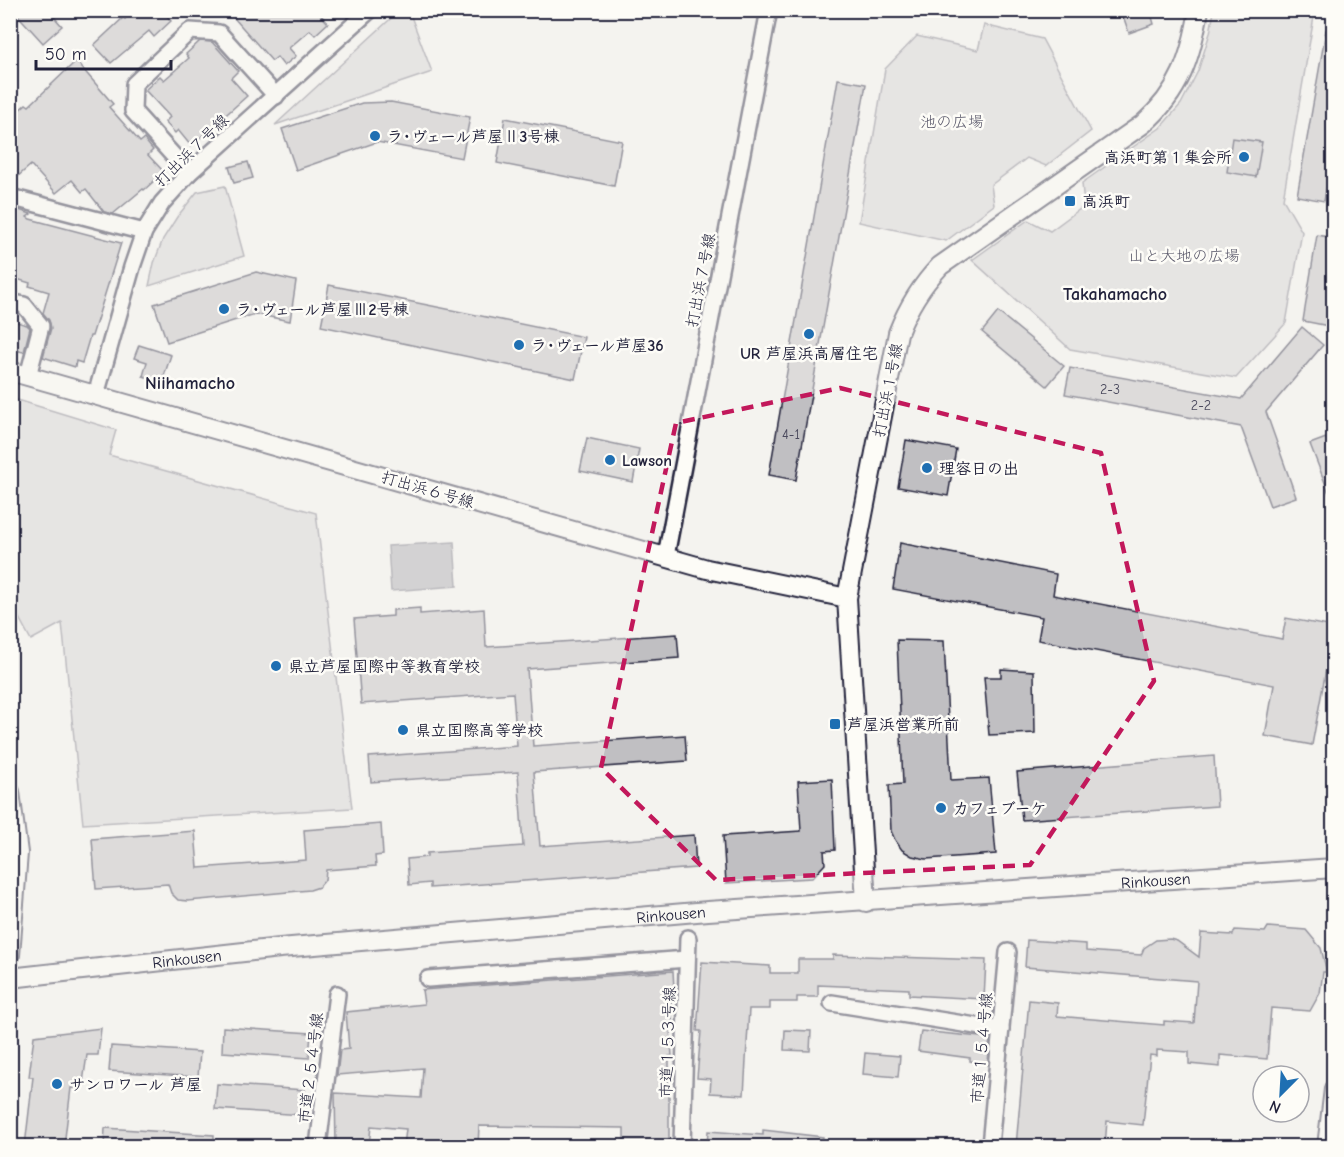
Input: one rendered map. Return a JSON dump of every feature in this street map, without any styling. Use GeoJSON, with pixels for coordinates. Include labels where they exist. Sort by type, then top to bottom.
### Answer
{"type":"FeatureCollection","features":[{"type":"Feature","properties":{"kind":"street","name":"打出浜７号線"},"geometry":{"type":"LineString","coordinates":[[666,556],[770,10]]}},
{"type":"Feature","properties":{"kind":"street","name":"打出浜１号線"},"geometry":{"type":"LineString","coordinates":[[866,902],[847,598],[893,352],[904,319],[915,296],[940,266],[1155,114],[1167,100],[1182,75],[1195,33],[1199,10]]}},
{"type":"Feature","properties":{"kind":"street","name":"打出浜７号線"},"geometry":{"type":"LineString","coordinates":[[96,395],[144,232],[162,203],[189,173],[276,96],[360,14]]}},
{"type":"Feature","properties":{"kind":"street"},"geometry":{"type":"LineString","coordinates":[[189,173],[133,111],[134,84],[190,30],[219,33],[276,96]]}},
{"type":"Feature","properties":{"kind":"street"},"geometry":{"type":"LineString","coordinates":[[10,197],[144,232]]}},
{"type":"Feature","properties":{"kind":"street"},"geometry":{"type":"LineString","coordinates":[[10,302],[24,305],[41,326],[19,374]]}},
{"type":"Feature","properties":{"kind":"street","name":"打出浜６号線"},"geometry":{"type":"LineString","coordinates":[[19,374],[707,569],[847,598]]}},
{"type":"Feature","properties":{"kind":"street"},"geometry":{"type":"LineString","coordinates":[[10,792],[18,853],[10,955]]}},
{"type":"Feature","properties":{"kind":"street","name":"Rinkousen"},"geometry":{"type":"LineString","coordinates":[[10,978],[280,948],[708,911],[866,902],[1334,868]]}},
{"type":"Feature","properties":{"kind":"street","name":"市道１５３号線"},"geometry":{"type":"LineString","coordinates":[[682,1146],[688,938]]}},
{"type":"Feature","properties":{"kind":"street","name":"市道１５４号線"},"geometry":{"type":"LineString","coordinates":[[990,1146],[1008,952]]}},
{"type":"Feature","properties":{"kind":"street"},"geometry":{"type":"LineString","coordinates":[[428,980],[687,959]]}},
{"type":"Feature","properties":{"kind":"street","name":"市道２５４号線"},"geometry":{"type":"LineString","coordinates":[[318,1146],[337,994]]}},
{"type":"Feature","properties":{"kind":"street"},"geometry":{"type":"LineString","coordinates":[[832,1003],[1001,1030]]}},
{"type":"Feature","properties":{"kind":"street"},"geometry":{"type":"LineString","coordinates":[[1327,1146],[1334,1089]]}},
{"type":"Feature","properties":{"kind":"highlighted area"},"geometry":{"type":"Polygon","coordinates":[[[840,388],[1101,453],[1154,681],[1030,865],[716,880],[601,768],[676,423],[840,388]]]}},
{"type":"Feature","properties":{"kind":"green space"},"geometry":{"type":"Polygon","coordinates":[[[399,11],[409,11],[432,72],[275,125],[399,11]]]}},
{"type":"Feature","properties":{"kind":"green space","name":"山と大地の広場"},"geometry":{"type":"Polygon","coordinates":[[[1214,11],[1315,11],[1283,199],[1302,232],[1286,323],[1236,378],[1070,349],[972,260],[1028,220],[1050,231],[1084,206],[1082,183],[1160,128],[1181,104],[1198,71],[1210,33],[1214,11]]]}},
{"type":"Feature","properties":{"kind":"green space","name":"池の広場"},"geometry":{"type":"Polygon","coordinates":[[[984,25],[1042,39],[1091,131],[1046,166],[1027,158],[991,185],[994,205],[946,241],[859,222],[885,69],[917,36],[978,50],[984,25]]]}},
{"type":"Feature","properties":{"kind":"green space"},"geometry":{"type":"Polygon","coordinates":[[[225,186],[244,256],[149,286],[163,239],[177,217],[197,192],[225,186]]]}},
{"type":"Feature","properties":{"kind":"green space"},"geometry":{"type":"Polygon","coordinates":[[[11,398],[116,430],[109,455],[316,513],[352,808],[83,824],[62,623],[31,640],[11,603],[11,398]]]}},
{"type":"Feature","properties":{"kind":"shaded area"},"geometry":{"type":"Polygon","coordinates":[[[454,542],[457,586],[391,591],[388,546],[454,542]]]}},
{"type":"Feature","properties":{"kind":"building"},"geometry":{"type":"Polygon","coordinates":[[[13,10],[48,10],[62,26],[43,43],[13,10]]]}},
{"type":"Feature","properties":{"kind":"building"},"geometry":{"type":"Polygon","coordinates":[[[134,10],[162,10],[171,21],[154,37],[149,31],[111,63],[94,45],[134,10]]]}},
{"type":"Feature","properties":{"kind":"building"},"geometry":{"type":"Polygon","coordinates":[[[227,10],[316,10],[328,23],[315,35],[310,30],[289,48],[296,56],[284,66],[277,57],[272,61],[227,10]]]}},
{"type":"Feature","properties":{"kind":"building"},"geometry":{"type":"Polygon","coordinates":[[[1121,10],[1150,10],[1154,24],[1129,33],[1121,10]]]}},
{"type":"Feature","properties":{"kind":"building"},"geometry":{"type":"Polygon","coordinates":[[[1326,30],[1334,31],[1334,148],[1324,201],[1297,196],[1326,30]]]}},
{"type":"Feature","properties":{"kind":"building"},"geometry":{"type":"Polygon","coordinates":[[[200,41],[212,42],[238,71],[231,78],[247,96],[191,146],[178,130],[175,133],[165,122],[170,117],[145,90],[160,76],[164,80],[189,58],[186,54],[200,41]]]}},
{"type":"Feature","properties":{"kind":"building"},"geometry":{"type":"Polygon","coordinates":[[[76,61],[113,104],[109,107],[140,142],[144,139],[153,150],[148,155],[164,172],[113,214],[104,212],[86,189],[82,192],[72,180],[56,193],[31,165],[10,183],[10,118],[26,104],[29,106],[76,61]]]}},
{"type":"Feature","properties":{"kind":"building"},"geometry":{"type":"Polygon","coordinates":[[[838,79],[866,84],[796,480],[769,475],[838,79]]]}},
{"type":"Feature","properties":{"kind":"building","name":"ラ･ヴェール芦屋Ⅱ3号棟"},"geometry":{"type":"Polygon","coordinates":[[[391,102],[470,117],[462,158],[377,142],[296,170],[282,129],[362,103],[391,102]]]}},
{"type":"Feature","properties":{"kind":"building"},"geometry":{"type":"Polygon","coordinates":[[[505,118],[622,141],[614,186],[497,163],[505,118]]]}},
{"type":"Feature","properties":{"kind":"building","name":"高浜町第１集会所"},"geometry":{"type":"Polygon","coordinates":[[[1232,138],[1262,142],[1256,177],[1227,172],[1232,138]]]}},
{"type":"Feature","properties":{"kind":"building"},"geometry":{"type":"Polygon","coordinates":[[[248,162],[253,178],[234,183],[229,167],[248,162]]]}},
{"type":"Feature","properties":{"kind":"building"},"geometry":{"type":"Polygon","coordinates":[[[10,207],[31,214],[27,217],[30,219],[121,243],[82,363],[76,361],[75,367],[43,357],[51,328],[49,320],[43,313],[49,292],[10,277],[10,207]]]}},
{"type":"Feature","properties":{"kind":"building"},"geometry":{"type":"Polygon","coordinates":[[[1317,235],[1334,238],[1334,302],[1329,326],[1303,321],[1317,235]]]}},
{"type":"Feature","properties":{"kind":"building","name":"ラ･ヴェール芦屋Ⅲ2号棟"},"geometry":{"type":"Polygon","coordinates":[[[256,272],[296,281],[290,321],[255,314],[167,342],[154,304],[256,272]]]}},
{"type":"Feature","properties":{"kind":"building"},"geometry":{"type":"Polygon","coordinates":[[[329,285],[584,337],[575,379],[321,326],[329,285]]]}},
{"type":"Feature","properties":{"kind":"building"},"geometry":{"type":"Polygon","coordinates":[[[998,312],[1064,366],[1047,386],[982,332],[998,312]]]}},
{"type":"Feature","properties":{"kind":"building"},"geometry":{"type":"Polygon","coordinates":[[[10,320],[30,328],[24,352],[10,349],[10,320]]]}},
{"type":"Feature","properties":{"kind":"building"},"geometry":{"type":"Polygon","coordinates":[[[1302,327],[1323,345],[1266,412],[1296,497],[1270,506],[1241,427],[1065,394],[1070,368],[1241,399],[1302,327]]]}},
{"type":"Feature","properties":{"kind":"building"},"geometry":{"type":"Polygon","coordinates":[[[139,345],[171,355],[162,382],[143,376],[147,362],[134,358],[139,345]]]}},
{"type":"Feature","properties":{"kind":"building","name":"Lawson"},"geometry":{"type":"Polygon","coordinates":[[[587,438],[639,449],[633,482],[580,471],[587,438]]]}},
{"type":"Feature","properties":{"kind":"building"},"geometry":{"type":"Polygon","coordinates":[[[1326,438],[1334,459],[1332,501],[1310,444],[1326,438]]]}},
{"type":"Feature","properties":{"kind":"building","name":"理容日の出"},"geometry":{"type":"Polygon","coordinates":[[[906,440],[956,449],[948,496],[898,487],[906,440]]]}},
{"type":"Feature","properties":{"kind":"building"},"geometry":{"type":"Polygon","coordinates":[[[900,543],[1056,574],[1053,595],[1282,639],[1286,618],[1334,627],[1312,745],[1265,736],[1274,685],[1038,640],[1042,617],[893,589],[900,543]]]}},
{"type":"Feature","properties":{"kind":"building"},"geometry":{"type":"Polygon","coordinates":[[[420,608],[420,614],[484,609],[486,647],[677,634],[679,658],[527,669],[533,746],[685,735],[687,761],[534,772],[540,846],[694,835],[696,868],[430,888],[430,883],[409,885],[407,859],[427,857],[427,853],[523,846],[518,772],[371,782],[369,757],[517,746],[513,693],[361,704],[354,619],[393,616],[393,610],[420,608]]]}},
{"type":"Feature","properties":{"kind":"building"},"geometry":{"type":"Polygon","coordinates":[[[897,640],[944,641],[951,780],[989,778],[996,854],[926,859],[912,856],[902,850],[895,840],[891,831],[889,785],[903,784],[897,640]]]}},
{"type":"Feature","properties":{"kind":"building"},"geometry":{"type":"Polygon","coordinates":[[[1001,669],[1034,671],[1035,733],[989,735],[984,677],[1001,677],[1001,669]]]}},
{"type":"Feature","properties":{"kind":"building"},"geometry":{"type":"Polygon","coordinates":[[[1214,756],[1217,806],[1022,820],[1017,772],[1214,756]]]}},
{"type":"Feature","properties":{"kind":"building"},"geometry":{"type":"Polygon","coordinates":[[[832,779],[835,850],[824,851],[825,864],[812,878],[726,883],[723,836],[801,831],[798,781],[832,779]]]}},
{"type":"Feature","properties":{"kind":"building"},"geometry":{"type":"Polygon","coordinates":[[[381,824],[383,855],[375,856],[376,866],[326,870],[325,880],[319,887],[310,890],[188,901],[178,900],[171,893],[168,884],[96,889],[92,839],[195,831],[198,868],[306,860],[304,830],[381,824]]]}},
{"type":"Feature","properties":{"kind":"building"},"geometry":{"type":"Polygon","coordinates":[[[1268,927],[1306,930],[1321,948],[1327,972],[1323,972],[1320,993],[1310,1011],[1271,1008],[1267,1059],[1220,1055],[1220,1067],[1189,1064],[1189,1052],[1157,1050],[1157,1056],[1150,1055],[1143,1125],[1107,1121],[1105,1146],[1016,1146],[1029,1000],[1058,1003],[1057,1016],[1164,1025],[1164,1021],[1194,1023],[1197,981],[1025,967],[1027,940],[1086,944],[1086,951],[1141,955],[1144,948],[1156,940],[1170,939],[1177,941],[1199,957],[1201,933],[1233,935],[1235,930],[1265,932],[1268,927]]]}},
{"type":"Feature","properties":{"kind":"building"},"geometry":{"type":"Polygon","coordinates":[[[833,955],[986,960],[984,999],[909,995],[909,989],[818,985],[818,997],[797,997],[797,1002],[770,1002],[770,1009],[749,1009],[744,1095],[710,1093],[711,1079],[697,1078],[701,1031],[697,1031],[702,962],[770,966],[770,973],[798,973],[798,959],[833,959],[833,955]]]}},
{"type":"Feature","properties":{"kind":"building"},"geometry":{"type":"Polygon","coordinates":[[[673,971],[674,989],[670,990],[673,1030],[670,1030],[672,1056],[669,1056],[669,1146],[624,1146],[624,1128],[479,1126],[478,1146],[404,1146],[406,1129],[371,1126],[369,1146],[336,1146],[335,1093],[421,1098],[423,1068],[337,1075],[340,1050],[349,1049],[346,1012],[424,1004],[422,990],[673,971]]]}},
{"type":"Feature","properties":{"kind":"building"},"geometry":{"type":"Polygon","coordinates":[[[223,1027],[311,1033],[309,1058],[222,1052],[223,1027]]]}},
{"type":"Feature","properties":{"kind":"building","name":"サンロワール 芦屋"},"geometry":{"type":"Polygon","coordinates":[[[101,1028],[98,1055],[87,1055],[82,1089],[71,1088],[64,1146],[25,1146],[33,1077],[29,1077],[34,1036],[101,1028]]]}},
{"type":"Feature","properties":{"kind":"building"},"geometry":{"type":"Polygon","coordinates":[[[785,1030],[811,1031],[810,1051],[784,1050],[785,1030]]]}},
{"type":"Feature","properties":{"kind":"building"},"geometry":{"type":"Polygon","coordinates":[[[921,1031],[990,1038],[988,1063],[970,1061],[970,1058],[918,1051],[921,1031]]]}},
{"type":"Feature","properties":{"kind":"building"},"geometry":{"type":"Polygon","coordinates":[[[111,1046],[200,1052],[198,1077],[109,1071],[111,1046]]]}},
{"type":"Feature","properties":{"kind":"building"},"geometry":{"type":"Polygon","coordinates":[[[865,1053],[900,1056],[898,1077],[863,1074],[865,1053]]]}},
{"type":"Feature","properties":{"kind":"building"},"geometry":{"type":"Polygon","coordinates":[[[217,1084],[305,1090],[303,1115],[215,1109],[217,1084]]]}},
{"type":"Feature","properties":{"kind":"building"},"geometry":{"type":"Polygon","coordinates":[[[105,1128],[214,1135],[214,1146],[104,1146],[105,1128]]]}},
{"type":"Feature","properties":{"kind":"building"},"geometry":{"type":"Polygon","coordinates":[[[763,1130],[823,1137],[822,1146],[707,1146],[708,1131],[763,1135],[763,1130]]]}},
{"type":"Feature","properties":{"kind":"place","name":"ラ･ヴェール芦屋Ⅱ3号棟"},"geometry":{"type":"Point","coordinates":[375,136]}},
{"type":"Feature","properties":{"kind":"place","name":"高浜町第１集会所"},"geometry":{"type":"Point","coordinates":[1244,157]}},
{"type":"Feature","properties":{"kind":"place","name":"高浜町"},"geometry":{"type":"Point","coordinates":[1070,201]}},
{"type":"Feature","properties":{"kind":"place","name":"ラ･ヴェール芦屋Ⅲ2号棟"},"geometry":{"type":"Point","coordinates":[224,309]}},
{"type":"Feature","properties":{"kind":"place","name":"UR 芦屋浜高層住宅"},"geometry":{"type":"Point","coordinates":[809,334]}},
{"type":"Feature","properties":{"kind":"place","name":"ラ･ヴェール芦屋36"},"geometry":{"type":"Point","coordinates":[519,345]}},
{"type":"Feature","properties":{"kind":"place","name":"Lawson"},"geometry":{"type":"Point","coordinates":[610,460]}},
{"type":"Feature","properties":{"kind":"place","name":"理容日の出"},"geometry":{"type":"Point","coordinates":[927,468]}},
{"type":"Feature","properties":{"kind":"place","name":"県立芦屋国際中等教育学校"},"geometry":{"type":"Point","coordinates":[276,666]}},
{"type":"Feature","properties":{"kind":"place","name":"芦屋浜営業所前"},"geometry":{"type":"Point","coordinates":[835,724]}},
{"type":"Feature","properties":{"kind":"place","name":"県立国際高等学校"},"geometry":{"type":"Point","coordinates":[403,730]}},
{"type":"Feature","properties":{"kind":"place","name":"カフェブーケ"},"geometry":{"type":"Point","coordinates":[941,808]}},
{"type":"Feature","properties":{"kind":"place","name":"サンロワール 芦屋"},"geometry":{"type":"Point","coordinates":[57,1084]}},
{"type":"Feature","properties":{"kind":"district","name":"Takahamacho"},"geometry":{"type":"Point","coordinates":[1115,294]}},
{"type":"Feature","properties":{"kind":"district","name":"Niihamacho"},"geometry":{"type":"Point","coordinates":[190,383]}}]}
